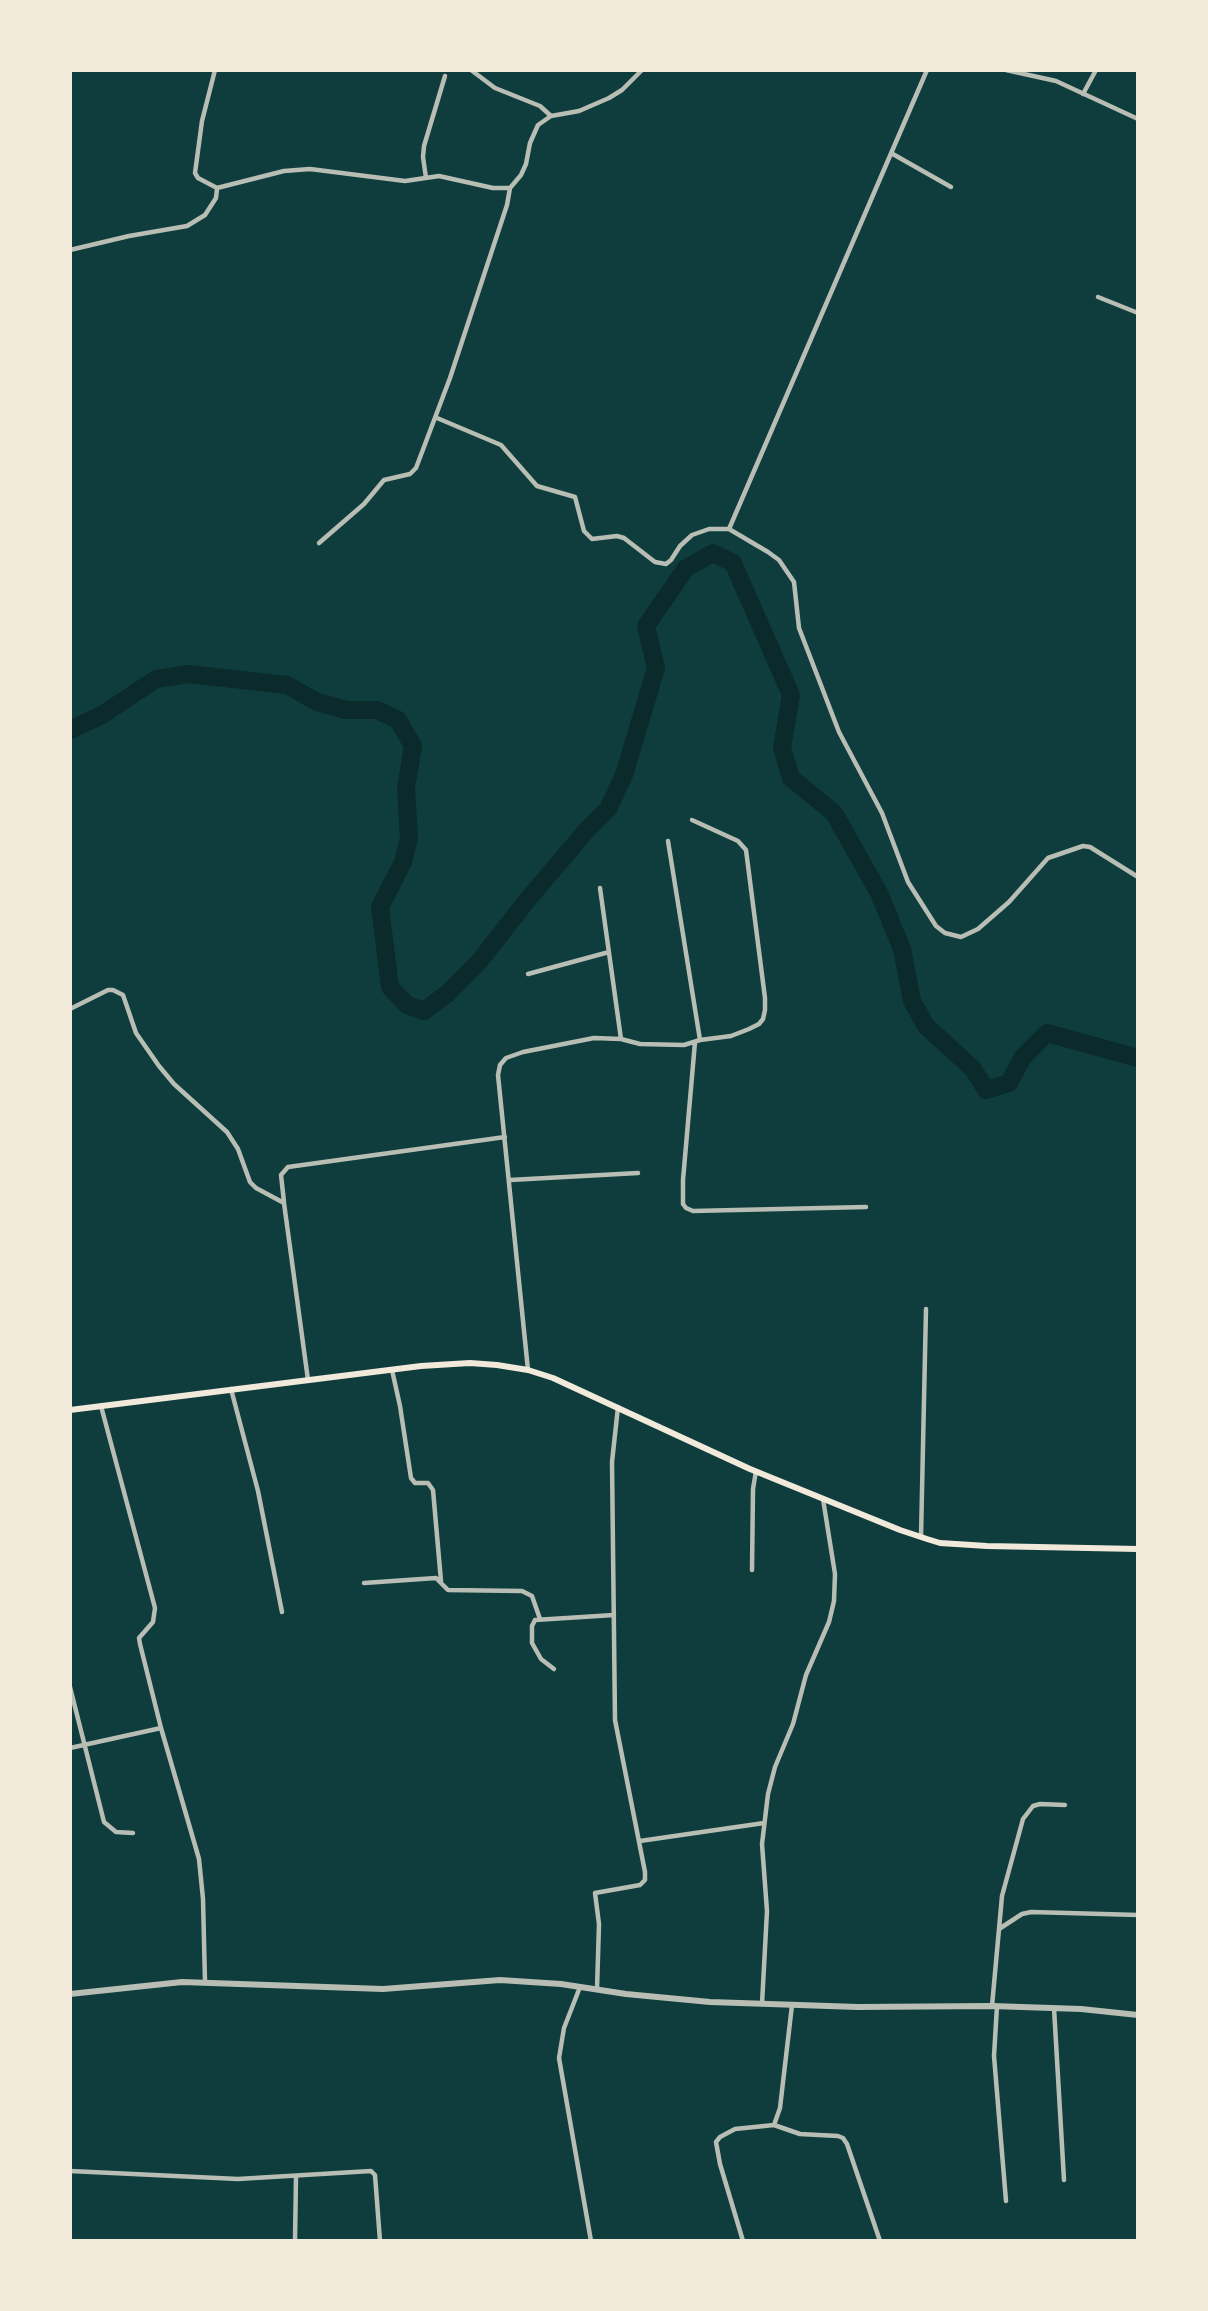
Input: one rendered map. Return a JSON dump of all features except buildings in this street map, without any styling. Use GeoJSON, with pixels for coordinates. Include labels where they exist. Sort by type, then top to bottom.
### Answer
{"type":"FeatureCollection","features":[{"type":"Feature","properties":{"kind":"main road"},"geometry":{"type":"LineString","coordinates":[[70,1410],[392,1369],[470,1363],[528,1370],[553,1378],[756,1471],[921,1538],[940,1543],[978,1546],[1138,1549]]}},
{"type":"Feature","properties":{"kind":"street"},"geometry":{"type":"LineString","coordinates":[[215,70],[202,121],[195,173],[203,181],[217,188],[284,171],[310,169],[405,181],[439,176],[493,188],[510,188]]}},
{"type":"Feature","properties":{"kind":"street"},"geometry":{"type":"LineString","coordinates":[[471,70],[495,88],[540,106],[551,116]]}},
{"type":"Feature","properties":{"kind":"street"},"geometry":{"type":"LineString","coordinates":[[319,543],[364,504],[384,480],[413,472],[437,418],[507,205],[510,188],[526,164],[530,143],[538,125],[551,116],[579,111],[609,98],[622,90],[642,70]]}},
{"type":"Feature","properties":{"kind":"street"},"geometry":{"type":"LineString","coordinates":[[729,529],[927,70]]}},
{"type":"Feature","properties":{"kind":"street"},"geometry":{"type":"LineString","coordinates":[[1006,70],[1056,81],[1138,119]]}},
{"type":"Feature","properties":{"kind":"street"},"geometry":{"type":"LineString","coordinates":[[1083,94],[1096,70]]}},
{"type":"Feature","properties":{"kind":"street"},"geometry":{"type":"LineString","coordinates":[[426,178],[424,146],[445,76]]}},
{"type":"Feature","properties":{"kind":"street"},"geometry":{"type":"LineString","coordinates":[[891,153],[951,187]]}},
{"type":"Feature","properties":{"kind":"street"},"geometry":{"type":"LineString","coordinates":[[70,250],[187,226],[205,215],[216,198],[217,188]]}},
{"type":"Feature","properties":{"kind":"street"},"geometry":{"type":"LineString","coordinates":[[1098,297],[1138,313]]}},
{"type":"Feature","properties":{"kind":"street"},"geometry":{"type":"LineString","coordinates":[[437,418],[501,445],[537,486],[575,497],[584,531],[592,539],[617,536],[624,538],[655,562],[666,564],[692,535],[709,529],[729,529],[779,560],[794,582],[799,628],[834,721],[882,813],[908,882],[936,926],[949,935],[961,937],[978,929],[1009,902],[1052,855],[1087,846],[1138,877]]}},
{"type":"Feature","properties":{"kind":"street"},"geometry":{"type":"LineString","coordinates":[[528,1370],[498,1074],[500,1065],[506,1058],[523,1052],[594,1038],[684,1045],[749,1029],[759,1024],[765,1010],[746,850],[738,841],[692,820]]}},
{"type":"Feature","properties":{"kind":"street"},"geometry":{"type":"LineString","coordinates":[[668,841],[698,1041],[683,1180],[685,1208],[693,1211],[866,1207]]}},
{"type":"Feature","properties":{"kind":"street"},"geometry":{"type":"LineString","coordinates":[[600,888],[621,1040]]}},
{"type":"Feature","properties":{"kind":"street"},"geometry":{"type":"LineString","coordinates":[[528,974],[609,952]]}},
{"type":"Feature","properties":{"kind":"street"},"geometry":{"type":"LineString","coordinates":[[70,1009],[108,990],[123,995],[136,1033],[159,1066],[174,1084],[227,1132],[238,1149],[250,1182],[284,1203]]}},
{"type":"Feature","properties":{"kind":"street"},"geometry":{"type":"LineString","coordinates":[[308,1380],[281,1175],[288,1167],[505,1137]]}},
{"type":"Feature","properties":{"kind":"street"},"geometry":{"type":"LineString","coordinates":[[510,1180],[638,1173]]}},
{"type":"Feature","properties":{"kind":"street"},"geometry":{"type":"LineString","coordinates":[[921,1538],[926,1309]]}},
{"type":"Feature","properties":{"kind":"street"},"geometry":{"type":"LineString","coordinates":[[392,1369],[411,1478],[415,1483],[428,1483],[433,1490],[441,1581]]}},
{"type":"Feature","properties":{"kind":"street"},"geometry":{"type":"LineString","coordinates":[[231,1390],[258,1491],[282,1612]]}},
{"type":"Feature","properties":{"kind":"street"},"geometry":{"type":"LineString","coordinates":[[101,1406],[155,1608],[153,1622],[139,1638],[161,1728],[201,1868],[205,1982]]}},
{"type":"Feature","properties":{"kind":"street"},"geometry":{"type":"LineString","coordinates":[[597,1990],[599,1924],[595,1893],[634,1887],[643,1883],[645,1872],[615,1720],[612,1461],[618,1407]]}},
{"type":"Feature","properties":{"kind":"street"},"geometry":{"type":"LineString","coordinates":[[752,1570],[753,1489],[756,1471]]}},
{"type":"Feature","properties":{"kind":"street"},"geometry":{"type":"LineString","coordinates":[[762,2004],[767,1911],[763,1863],[764,1823],[768,1794],[775,1767],[793,1724],[806,1675],[833,1608],[835,1574],[823,1499]]}},
{"type":"Feature","properties":{"kind":"street"},"geometry":{"type":"LineString","coordinates":[[364,1583],[436,1578],[448,1590],[528,1592],[540,1619]]}},
{"type":"Feature","properties":{"kind":"street"},"geometry":{"type":"LineString","coordinates":[[554,1670],[541,1659],[532,1643],[532,1626],[535,1620],[614,1615]]}},
{"type":"Feature","properties":{"kind":"street"},"geometry":{"type":"LineString","coordinates":[[70,1687],[104,1822],[116,1832],[133,1833]]}},
{"type":"Feature","properties":{"kind":"street"},"geometry":{"type":"LineString","coordinates":[[70,1748],[161,1728]]}},
{"type":"Feature","properties":{"kind":"street"},"geometry":{"type":"LineString","coordinates":[[1006,2201],[993,2056],[998,1918],[1019,1831],[1028,1811],[1040,1804],[1065,1805]]}},
{"type":"Feature","properties":{"kind":"street"},"geometry":{"type":"LineString","coordinates":[[640,1841],[764,1823]]}},
{"type":"Feature","properties":{"kind":"street"},"geometry":{"type":"LineString","coordinates":[[999,1929],[1022,1914],[1031,1912],[1138,1915]]}},
{"type":"Feature","properties":{"kind":"street"},"geometry":{"type":"LineString","coordinates":[[70,1994],[159,1983],[205,1982],[383,1989],[500,1979],[692,2001],[858,2007],[994,2006],[1082,2009],[1138,2015]]}},
{"type":"Feature","properties":{"kind":"street"},"geometry":{"type":"LineString","coordinates":[[580,1987],[564,2028],[559,2058],[591,2241]]}},
{"type":"Feature","properties":{"kind":"street"},"geometry":{"type":"LineString","coordinates":[[774,2125],[780,2108],[792,2005]]}},
{"type":"Feature","properties":{"kind":"street"},"geometry":{"type":"LineString","coordinates":[[1054,2008],[1064,2180]]}},
{"type":"Feature","properties":{"kind":"street"},"geometry":{"type":"LineString","coordinates":[[743,2241],[716,2142],[734,2129],[774,2125],[800,2134],[843,2138],[880,2241]]}},
{"type":"Feature","properties":{"kind":"street"},"geometry":{"type":"LineString","coordinates":[[70,2171],[205,2178],[371,2171],[375,2175],[380,2241]]}},
{"type":"Feature","properties":{"kind":"street"},"geometry":{"type":"LineString","coordinates":[[295,2241],[296,2176]]}},
{"type":"Feature","properties":{"kind":"waterway"},"geometry":{"type":"LineString","coordinates":[[70,730],[102,715],[156,679],[189,674],[287,685],[317,702],[346,710],[377,710],[398,720],[413,746],[406,788],[409,838],[403,862],[380,907],[390,987],[407,1005],[424,1011],[448,993],[478,963],[529,898],[608,809],[624,775],[656,668],[646,626],[686,568],[713,553],[733,563],[791,695],[782,748],[791,778],[834,813],[879,893],[902,949],[912,1001],[926,1026],[973,1069],[986,1090],[1009,1083],[1023,1057],[1047,1033],[1138,1058]]}}]}
